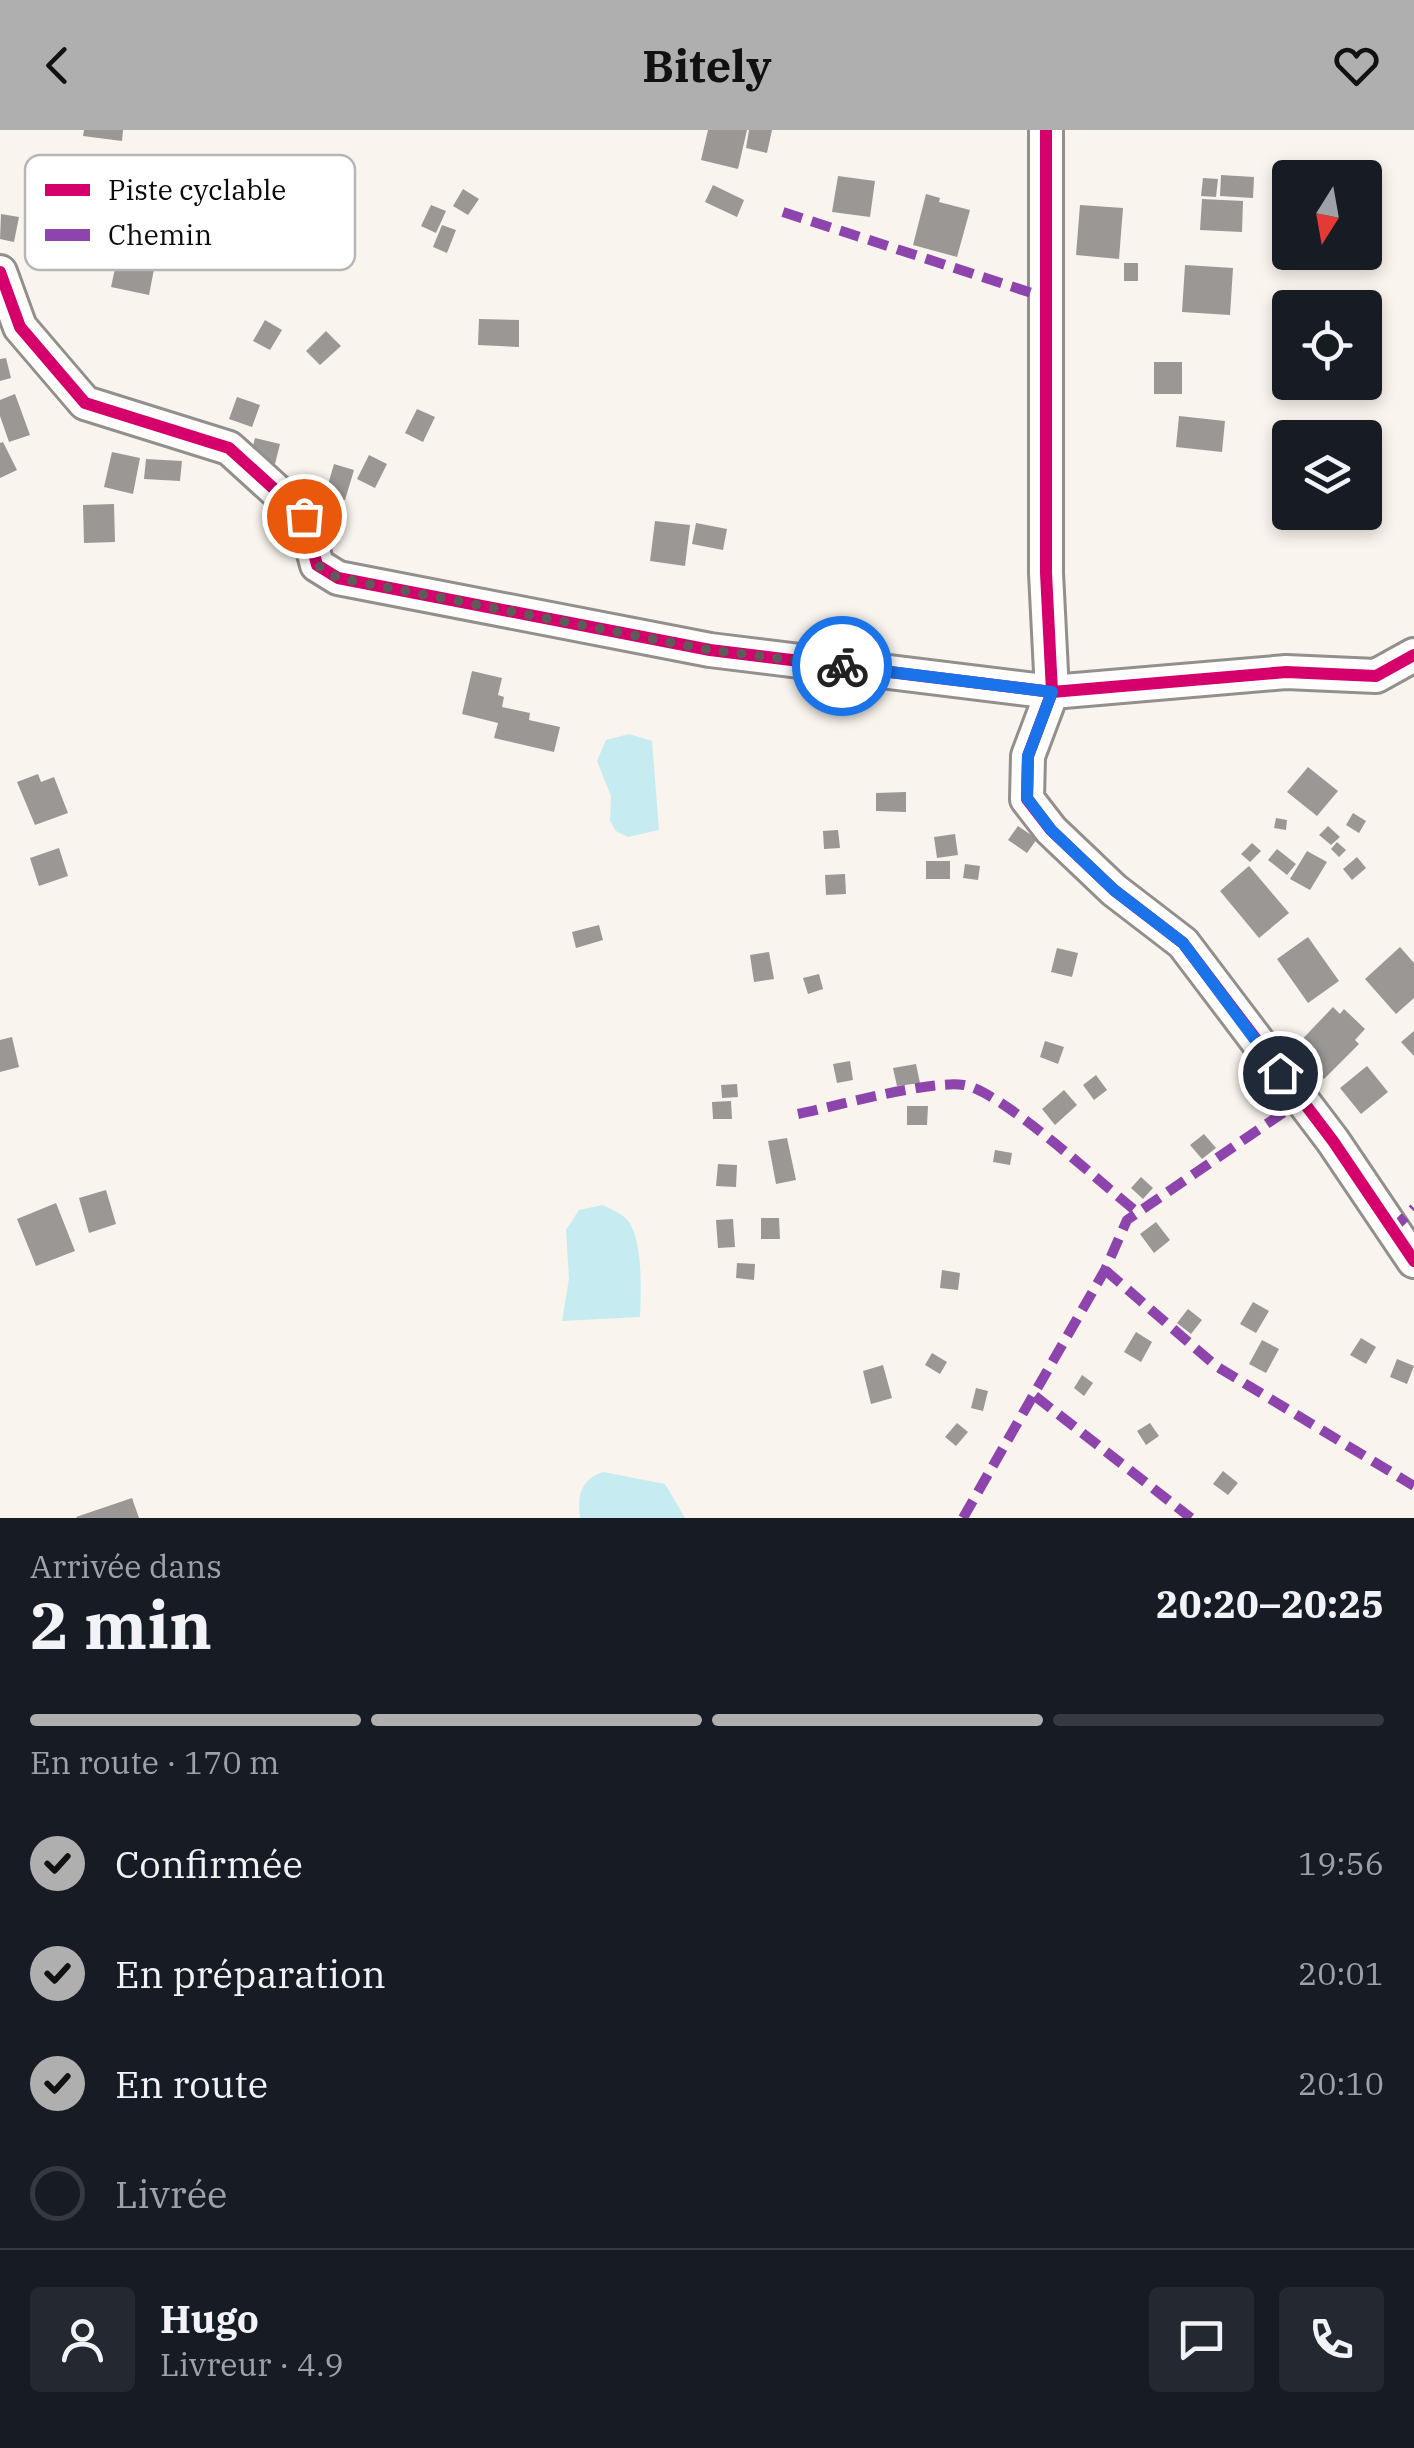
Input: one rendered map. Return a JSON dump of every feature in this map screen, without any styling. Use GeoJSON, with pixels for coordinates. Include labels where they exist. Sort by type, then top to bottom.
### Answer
{"type":"FeatureCollection","features":[{"type":"Feature","properties":{"kind":"street"},"geometry":{"type":"LineString","coordinates":[[1046,130],[1046,572],[1052,692],[1028,756],[1027,798],[1051,830],[1114,890],[1183,943],[1333,1142],[1414,1261]]}},
{"type":"Feature","properties":{"kind":"street"},"geometry":{"type":"LineString","coordinates":[[0,272],[20,327],[85,402],[228,448],[304,516],[317,565],[338,578],[710,650],[1052,692],[1286,672],[1376,676],[1414,655]]}},
{"type":"Feature","properties":{"kind":"water"},"geometry":{"type":"Polygon","coordinates":[[[629,734],[652,741],[659,830],[628,837],[616,831],[610,821],[611,796],[597,761],[606,740],[629,734]]]}},
{"type":"Feature","properties":{"kind":"water"},"geometry":{"type":"Polygon","coordinates":[[[603,1205],[624,1217],[635,1236],[640,1264],[640,1317],[562,1321],[569,1279],[566,1230],[579,1210],[603,1205]]]}},
{"type":"Feature","properties":{"kind":"water"},"geometry":{"type":"Polygon","coordinates":[[[603,1472],[665,1484],[685,1518],[580,1518],[582,1489],[603,1472]]]}},
{"type":"Feature","properties":{"kind":"building"},"geometry":{"type":"Polygon","coordinates":[[[84,130],[123,130],[122,141],[83,136],[84,130]]]}},
{"type":"Feature","properties":{"kind":"building"},"geometry":{"type":"Polygon","coordinates":[[[708,130],[747,130],[738,169],[701,160],[708,130]]]}},
{"type":"Feature","properties":{"kind":"building"},"geometry":{"type":"Polygon","coordinates":[[[749,130],[772,130],[767,153],[746,148],[749,130]]]}},
{"type":"Feature","properties":{"kind":"building"},"geometry":{"type":"Polygon","coordinates":[[[1221,175],[1254,177],[1253,198],[1220,196],[1221,175]]]}},
{"type":"Feature","properties":{"kind":"building"},"geometry":{"type":"Polygon","coordinates":[[[838,176],[875,181],[870,217],[832,212],[838,176]]]}},
{"type":"Feature","properties":{"kind":"building"},"geometry":{"type":"Polygon","coordinates":[[[1203,178],[1218,179],[1216,197],[1201,196],[1203,178]]]}},
{"type":"Feature","properties":{"kind":"building"},"geometry":{"type":"Polygon","coordinates":[[[713,185],[744,200],[737,217],[705,202],[713,185]]]}},
{"type":"Feature","properties":{"kind":"building"},"geometry":{"type":"Polygon","coordinates":[[[463,189],[479,199],[468,215],[453,206],[463,189]]]}},
{"type":"Feature","properties":{"kind":"building"},"geometry":{"type":"Polygon","coordinates":[[[926,194],[940,198],[939,202],[970,210],[957,257],[913,245],[926,194]]]}},
{"type":"Feature","properties":{"kind":"building"},"geometry":{"type":"Polygon","coordinates":[[[1202,199],[1243,201],[1242,232],[1200,230],[1202,199]]]}},
{"type":"Feature","properties":{"kind":"building"},"geometry":{"type":"Polygon","coordinates":[[[431,205],[446,211],[436,233],[421,226],[431,205]]]}},
{"type":"Feature","properties":{"kind":"building"},"geometry":{"type":"Polygon","coordinates":[[[1080,205],[1123,208],[1119,259],[1076,255],[1080,205]]]}},
{"type":"Feature","properties":{"kind":"building"},"geometry":{"type":"Polygon","coordinates":[[[1,214],[19,217],[14,242],[0,239],[1,214]]]}},
{"type":"Feature","properties":{"kind":"building"},"geometry":{"type":"Polygon","coordinates":[[[442,225],[456,230],[447,253],[433,247],[442,225]]]}},
{"type":"Feature","properties":{"kind":"building"},"geometry":{"type":"Polygon","coordinates":[[[1124,263],[1138,263],[1138,281],[1124,281],[1124,263]]]}},
{"type":"Feature","properties":{"kind":"building"},"geometry":{"type":"Polygon","coordinates":[[[1185,265],[1233,268],[1230,315],[1182,312],[1185,265]]]}},
{"type":"Feature","properties":{"kind":"building"},"geometry":{"type":"Polygon","coordinates":[[[115,270],[154,270],[149,295],[111,287],[115,270]]]}},
{"type":"Feature","properties":{"kind":"building"},"geometry":{"type":"Polygon","coordinates":[[[479,319],[519,320],[519,347],[478,345],[479,319]]]}},
{"type":"Feature","properties":{"kind":"building"},"geometry":{"type":"Polygon","coordinates":[[[265,320],[282,330],[270,350],[253,341],[265,320]]]}},
{"type":"Feature","properties":{"kind":"building"},"geometry":{"type":"Polygon","coordinates":[[[326,331],[341,346],[320,365],[306,351],[326,331]]]}},
{"type":"Feature","properties":{"kind":"building"},"geometry":{"type":"Polygon","coordinates":[[[6,358],[11,378],[0,381],[0,359],[6,358]]]}},
{"type":"Feature","properties":{"kind":"building"},"geometry":{"type":"Polygon","coordinates":[[[1154,362],[1182,362],[1182,394],[1154,394],[1154,362]]]}},
{"type":"Feature","properties":{"kind":"building"},"geometry":{"type":"Polygon","coordinates":[[[15,394],[30,435],[9,442],[0,416],[0,400],[15,394]]]}},
{"type":"Feature","properties":{"kind":"building"},"geometry":{"type":"Polygon","coordinates":[[[237,397],[260,405],[252,427],[229,419],[237,397]]]}},
{"type":"Feature","properties":{"kind":"building"},"geometry":{"type":"Polygon","coordinates":[[[417,409],[435,417],[423,442],[405,433],[417,409]]]}},
{"type":"Feature","properties":{"kind":"building"},"geometry":{"type":"Polygon","coordinates":[[[1179,416],[1225,421],[1222,452],[1176,447],[1179,416]]]}},
{"type":"Feature","properties":{"kind":"building"},"geometry":{"type":"Polygon","coordinates":[[[255,438],[280,444],[275,464],[250,458],[255,438]]]}},
{"type":"Feature","properties":{"kind":"building"},"geometry":{"type":"Polygon","coordinates":[[[3,442],[17,470],[0,478],[0,443],[3,442]]]}},
{"type":"Feature","properties":{"kind":"building"},"geometry":{"type":"Polygon","coordinates":[[[112,452],[140,458],[133,494],[104,487],[112,452]]]}},
{"type":"Feature","properties":{"kind":"building"},"geometry":{"type":"Polygon","coordinates":[[[369,455],[387,464],[375,488],[357,479],[369,455]]]}},
{"type":"Feature","properties":{"kind":"building"},"geometry":{"type":"Polygon","coordinates":[[[146,459],[182,461],[180,481],[144,479],[146,459]]]}},
{"type":"Feature","properties":{"kind":"building"},"geometry":{"type":"Polygon","coordinates":[[[334,464],[354,470],[345,500],[325,495],[334,464]]]}},
{"type":"Feature","properties":{"kind":"building"},"geometry":{"type":"Polygon","coordinates":[[[114,504],[115,542],[84,543],[83,505],[114,504]]]}},
{"type":"Feature","properties":{"kind":"building"},"geometry":{"type":"Polygon","coordinates":[[[655,521],[690,525],[685,566],[650,561],[655,521]]]}},
{"type":"Feature","properties":{"kind":"building"},"geometry":{"type":"Polygon","coordinates":[[[696,523],[727,529],[723,550],[692,544],[696,523]]]}},
{"type":"Feature","properties":{"kind":"building"},"geometry":{"type":"Polygon","coordinates":[[[472,671],[502,678],[498,695],[504,697],[502,707],[530,713],[529,720],[560,727],[554,752],[494,738],[498,723],[462,714],[472,671]]]}},
{"type":"Feature","properties":{"kind":"building"},"geometry":{"type":"Polygon","coordinates":[[[1308,767],[1338,791],[1317,816],[1287,792],[1308,767]]]}},
{"type":"Feature","properties":{"kind":"building"},"geometry":{"type":"Polygon","coordinates":[[[38,774],[41,782],[54,777],[68,813],[35,825],[17,782],[38,774]]]}},
{"type":"Feature","properties":{"kind":"building"},"geometry":{"type":"Polygon","coordinates":[[[906,792],[906,812],[876,811],[876,793],[906,792]]]}},
{"type":"Feature","properties":{"kind":"building"},"geometry":{"type":"Polygon","coordinates":[[[1353,813],[1366,821],[1359,833],[1346,825],[1353,813]]]}},
{"type":"Feature","properties":{"kind":"building"},"geometry":{"type":"Polygon","coordinates":[[[1276,818],[1287,820],[1286,830],[1274,828],[1276,818]]]}},
{"type":"Feature","properties":{"kind":"building"},"geometry":{"type":"Polygon","coordinates":[[[1018,826],[1037,839],[1027,853],[1008,840],[1018,826]]]}},
{"type":"Feature","properties":{"kind":"building"},"geometry":{"type":"Polygon","coordinates":[[[1328,826],[1340,837],[1331,845],[1319,835],[1328,826]]]}},
{"type":"Feature","properties":{"kind":"building"},"geometry":{"type":"Polygon","coordinates":[[[838,830],[840,848],[824,849],[823,831],[838,830]]]}},
{"type":"Feature","properties":{"kind":"building"},"geometry":{"type":"Polygon","coordinates":[[[955,834],[958,855],[937,858],[934,837],[955,834]]]}},
{"type":"Feature","properties":{"kind":"building"},"geometry":{"type":"Polygon","coordinates":[[[1337,842],[1346,850],[1339,857],[1331,849],[1337,842]]]}},
{"type":"Feature","properties":{"kind":"building"},"geometry":{"type":"Polygon","coordinates":[[[1252,843],[1261,851],[1250,862],[1241,854],[1252,843]]]}},
{"type":"Feature","properties":{"kind":"building"},"geometry":{"type":"Polygon","coordinates":[[[59,848],[68,876],[39,886],[30,858],[59,848]]]}},
{"type":"Feature","properties":{"kind":"building"},"geometry":{"type":"Polygon","coordinates":[[[1277,849],[1296,864],[1287,875],[1268,860],[1277,849]]]}},
{"type":"Feature","properties":{"kind":"building"},"geometry":{"type":"Polygon","coordinates":[[[1307,851],[1327,862],[1310,890],[1290,879],[1307,851]]]}},
{"type":"Feature","properties":{"kind":"building"},"geometry":{"type":"Polygon","coordinates":[[[1357,857],[1366,868],[1352,880],[1343,869],[1357,857]]]}},
{"type":"Feature","properties":{"kind":"building"},"geometry":{"type":"Polygon","coordinates":[[[926,861],[950,861],[950,879],[926,879],[926,861]]]}},
{"type":"Feature","properties":{"kind":"building"},"geometry":{"type":"Polygon","coordinates":[[[965,864],[980,866],[978,880],[963,878],[965,864]]]}},
{"type":"Feature","properties":{"kind":"building"},"geometry":{"type":"Polygon","coordinates":[[[1249,866],[1289,913],[1259,938],[1220,891],[1249,866]]]}},
{"type":"Feature","properties":{"kind":"building"},"geometry":{"type":"Polygon","coordinates":[[[845,874],[846,894],[826,895],[825,875],[845,874]]]}},
{"type":"Feature","properties":{"kind":"building"},"geometry":{"type":"Polygon","coordinates":[[[599,925],[603,940],[576,948],[572,932],[599,925]]]}},
{"type":"Feature","properties":{"kind":"building"},"geometry":{"type":"Polygon","coordinates":[[[1308,937],[1339,981],[1308,1003],[1277,959],[1308,937]]]}},
{"type":"Feature","properties":{"kind":"building"},"geometry":{"type":"Polygon","coordinates":[[[1400,947],[1414,963],[1414,998],[1396,1014],[1365,979],[1400,947]]]}},
{"type":"Feature","properties":{"kind":"building"},"geometry":{"type":"Polygon","coordinates":[[[1057,948],[1078,953],[1072,977],[1051,972],[1057,948]]]}},
{"type":"Feature","properties":{"kind":"building"},"geometry":{"type":"Polygon","coordinates":[[[769,952],[774,979],[754,982],[750,955],[769,952]]]}},
{"type":"Feature","properties":{"kind":"building"},"geometry":{"type":"Polygon","coordinates":[[[819,974],[823,989],[808,994],[803,978],[819,974]]]}},
{"type":"Feature","properties":{"kind":"building"},"geometry":{"type":"Polygon","coordinates":[[[1333,1007],[1340,1014],[1344,1009],[1365,1029],[1355,1040],[1359,1044],[1324,1079],[1293,1049],[1333,1007]]]}},
{"type":"Feature","properties":{"kind":"building"},"geometry":{"type":"Polygon","coordinates":[[[1414,1031],[1414,1056],[1401,1042],[1414,1031]]]}},
{"type":"Feature","properties":{"kind":"building"},"geometry":{"type":"Polygon","coordinates":[[[12,1037],[19,1067],[0,1072],[0,1040],[12,1037]]]}},
{"type":"Feature","properties":{"kind":"building"},"geometry":{"type":"Polygon","coordinates":[[[1045,1041],[1064,1047],[1058,1064],[1040,1057],[1045,1041]]]}},
{"type":"Feature","properties":{"kind":"building"},"geometry":{"type":"Polygon","coordinates":[[[850,1061],[853,1080],[837,1083],[833,1064],[850,1061]]]}},
{"type":"Feature","properties":{"kind":"building"},"geometry":{"type":"Polygon","coordinates":[[[916,1064],[920,1083],[897,1086],[893,1068],[916,1064]]]}},
{"type":"Feature","properties":{"kind":"building"},"geometry":{"type":"Polygon","coordinates":[[[1367,1066],[1388,1092],[1361,1114],[1340,1088],[1367,1066]]]}},
{"type":"Feature","properties":{"kind":"building"},"geometry":{"type":"Polygon","coordinates":[[[1096,1075],[1107,1090],[1094,1100],[1083,1085],[1096,1075]]]}},
{"type":"Feature","properties":{"kind":"building"},"geometry":{"type":"Polygon","coordinates":[[[737,1084],[738,1097],[722,1098],[721,1085],[737,1084]]]}},
{"type":"Feature","properties":{"kind":"building"},"geometry":{"type":"Polygon","coordinates":[[[1064,1090],[1077,1105],[1055,1125],[1042,1109],[1064,1090]]]}},
{"type":"Feature","properties":{"kind":"building"},"geometry":{"type":"Polygon","coordinates":[[[731,1101],[732,1119],[713,1119],[712,1102],[731,1101]]]}},
{"type":"Feature","properties":{"kind":"building"},"geometry":{"type":"Polygon","coordinates":[[[907,1106],[928,1106],[927,1125],[907,1125],[907,1106]]]}},
{"type":"Feature","properties":{"kind":"building"},"geometry":{"type":"Polygon","coordinates":[[[1204,1134],[1216,1148],[1202,1159],[1190,1145],[1204,1134]]]}},
{"type":"Feature","properties":{"kind":"building"},"geometry":{"type":"Polygon","coordinates":[[[787,1138],[796,1180],[776,1184],[768,1141],[787,1138]]]}},
{"type":"Feature","properties":{"kind":"building"},"geometry":{"type":"Polygon","coordinates":[[[995,1150],[1012,1153],[1010,1165],[993,1162],[995,1150]]]}},
{"type":"Feature","properties":{"kind":"building"},"geometry":{"type":"Polygon","coordinates":[[[718,1164],[737,1165],[736,1187],[716,1186],[718,1164]]]}},
{"type":"Feature","properties":{"kind":"building"},"geometry":{"type":"Polygon","coordinates":[[[1141,1177],[1153,1188],[1143,1199],[1131,1188],[1141,1177]]]}},
{"type":"Feature","properties":{"kind":"building"},"geometry":{"type":"Polygon","coordinates":[[[106,1190],[116,1224],[89,1233],[79,1198],[106,1190]]]}},
{"type":"Feature","properties":{"kind":"building"},"geometry":{"type":"Polygon","coordinates":[[[56,1203],[75,1251],[36,1266],[17,1219],[56,1203]]]}},
{"type":"Feature","properties":{"kind":"building"},"geometry":{"type":"Polygon","coordinates":[[[761,1218],[779,1218],[780,1239],[761,1239],[761,1218]]]}},
{"type":"Feature","properties":{"kind":"building"},"geometry":{"type":"Polygon","coordinates":[[[733,1219],[735,1247],[718,1248],[716,1220],[733,1219]]]}},
{"type":"Feature","properties":{"kind":"building"},"geometry":{"type":"Polygon","coordinates":[[[1156,1222],[1170,1240],[1154,1253],[1140,1234],[1156,1222]]]}},
{"type":"Feature","properties":{"kind":"building"},"geometry":{"type":"Polygon","coordinates":[[[737,1263],[755,1264],[754,1280],[736,1278],[737,1263]]]}},
{"type":"Feature","properties":{"kind":"building"},"geometry":{"type":"Polygon","coordinates":[[[942,1270],[960,1273],[958,1290],[940,1288],[942,1270]]]}},
{"type":"Feature","properties":{"kind":"building"},"geometry":{"type":"Polygon","coordinates":[[[1253,1302],[1269,1311],[1256,1333],[1240,1324],[1253,1302]]]}},
{"type":"Feature","properties":{"kind":"building"},"geometry":{"type":"Polygon","coordinates":[[[1188,1309],[1202,1320],[1191,1334],[1177,1323],[1188,1309]]]}},
{"type":"Feature","properties":{"kind":"building"},"geometry":{"type":"Polygon","coordinates":[[[1136,1332],[1152,1342],[1141,1362],[1124,1352],[1136,1332]]]}},
{"type":"Feature","properties":{"kind":"building"},"geometry":{"type":"Polygon","coordinates":[[[1361,1338],[1376,1347],[1366,1364],[1350,1355],[1361,1338]]]}},
{"type":"Feature","properties":{"kind":"building"},"geometry":{"type":"Polygon","coordinates":[[[1262,1340],[1279,1349],[1266,1373],[1249,1364],[1262,1340]]]}},
{"type":"Feature","properties":{"kind":"building"},"geometry":{"type":"Polygon","coordinates":[[[932,1353],[947,1362],[940,1374],[925,1365],[932,1353]]]}},
{"type":"Feature","properties":{"kind":"building"},"geometry":{"type":"Polygon","coordinates":[[[1397,1359],[1414,1366],[1407,1384],[1390,1377],[1397,1359]]]}},
{"type":"Feature","properties":{"kind":"building"},"geometry":{"type":"Polygon","coordinates":[[[883,1365],[892,1398],[871,1404],[863,1371],[883,1365]]]}},
{"type":"Feature","properties":{"kind":"building"},"geometry":{"type":"Polygon","coordinates":[[[1082,1375],[1093,1383],[1084,1396],[1074,1388],[1082,1375]]]}},
{"type":"Feature","properties":{"kind":"building"},"geometry":{"type":"Polygon","coordinates":[[[976,1388],[988,1391],[983,1411],[971,1408],[976,1388]]]}},
{"type":"Feature","properties":{"kind":"building"},"geometry":{"type":"Polygon","coordinates":[[[957,1423],[968,1432],[956,1446],[945,1437],[957,1423]]]}},
{"type":"Feature","properties":{"kind":"building"},"geometry":{"type":"Polygon","coordinates":[[[1150,1423],[1159,1436],[1146,1445],[1137,1431],[1150,1423]]]}},
{"type":"Feature","properties":{"kind":"building"},"geometry":{"type":"Polygon","coordinates":[[[1223,1471],[1238,1483],[1228,1495],[1213,1484],[1223,1471]]]}},
{"type":"Feature","properties":{"kind":"building"},"geometry":{"type":"Polygon","coordinates":[[[132,1498],[139,1518],[76,1517],[132,1498]]]}},
{"type":"Feature","properties":{"kind":"marked path"},"geometry":{"type":"LineString","coordinates":[[783,212],[1044,297]]}},
{"type":"Feature","properties":{"kind":"marked path"},"geometry":{"type":"LineString","coordinates":[[798,1114],[906,1090],[964,1085],[981,1091],[1026,1121],[1137,1212]]}},
{"type":"Feature","properties":{"kind":"marked path"},"geometry":{"type":"LineString","coordinates":[[963,1518],[1105,1270],[1127,1220],[1300,1101]]}},
{"type":"Feature","properties":{"kind":"marked path"},"geometry":{"type":"LineString","coordinates":[[1391,1231],[1414,1208]]}},
{"type":"Feature","properties":{"kind":"marked path"},"geometry":{"type":"LineString","coordinates":[[1105,1270],[1216,1366],[1414,1486]]}},
{"type":"Feature","properties":{"kind":"marked path"},"geometry":{"type":"LineString","coordinates":[[1035,1396],[1191,1518]]}},
{"type":"Feature","properties":{"kind":"cycle path"},"geometry":{"type":"LineString","coordinates":[[1046,130],[1046,573],[1052,692],[1286,672],[1376,676],[1414,655]]}},
{"type":"Feature","properties":{"kind":"cycle path"},"geometry":{"type":"LineString","coordinates":[[0,272],[20,327],[85,403],[229,448],[304,516],[317,565],[338,578],[710,650],[1052,692],[1028,756],[1027,799],[1051,830],[1114,890],[1183,943],[1333,1141],[1414,1261]]}},
{"type":"Feature","properties":{"kind":"way so far"},"geometry":{"type":"LineString","coordinates":[[304,516],[317,565],[338,578],[710,650],[842,666]]}},
{"type":"Feature","properties":{"kind":"route"},"geometry":{"type":"LineString","coordinates":[[842,666],[1052,692],[1028,756],[1027,798],[1051,830],[1114,890],[1183,943],[1280,1073]]}}]}
